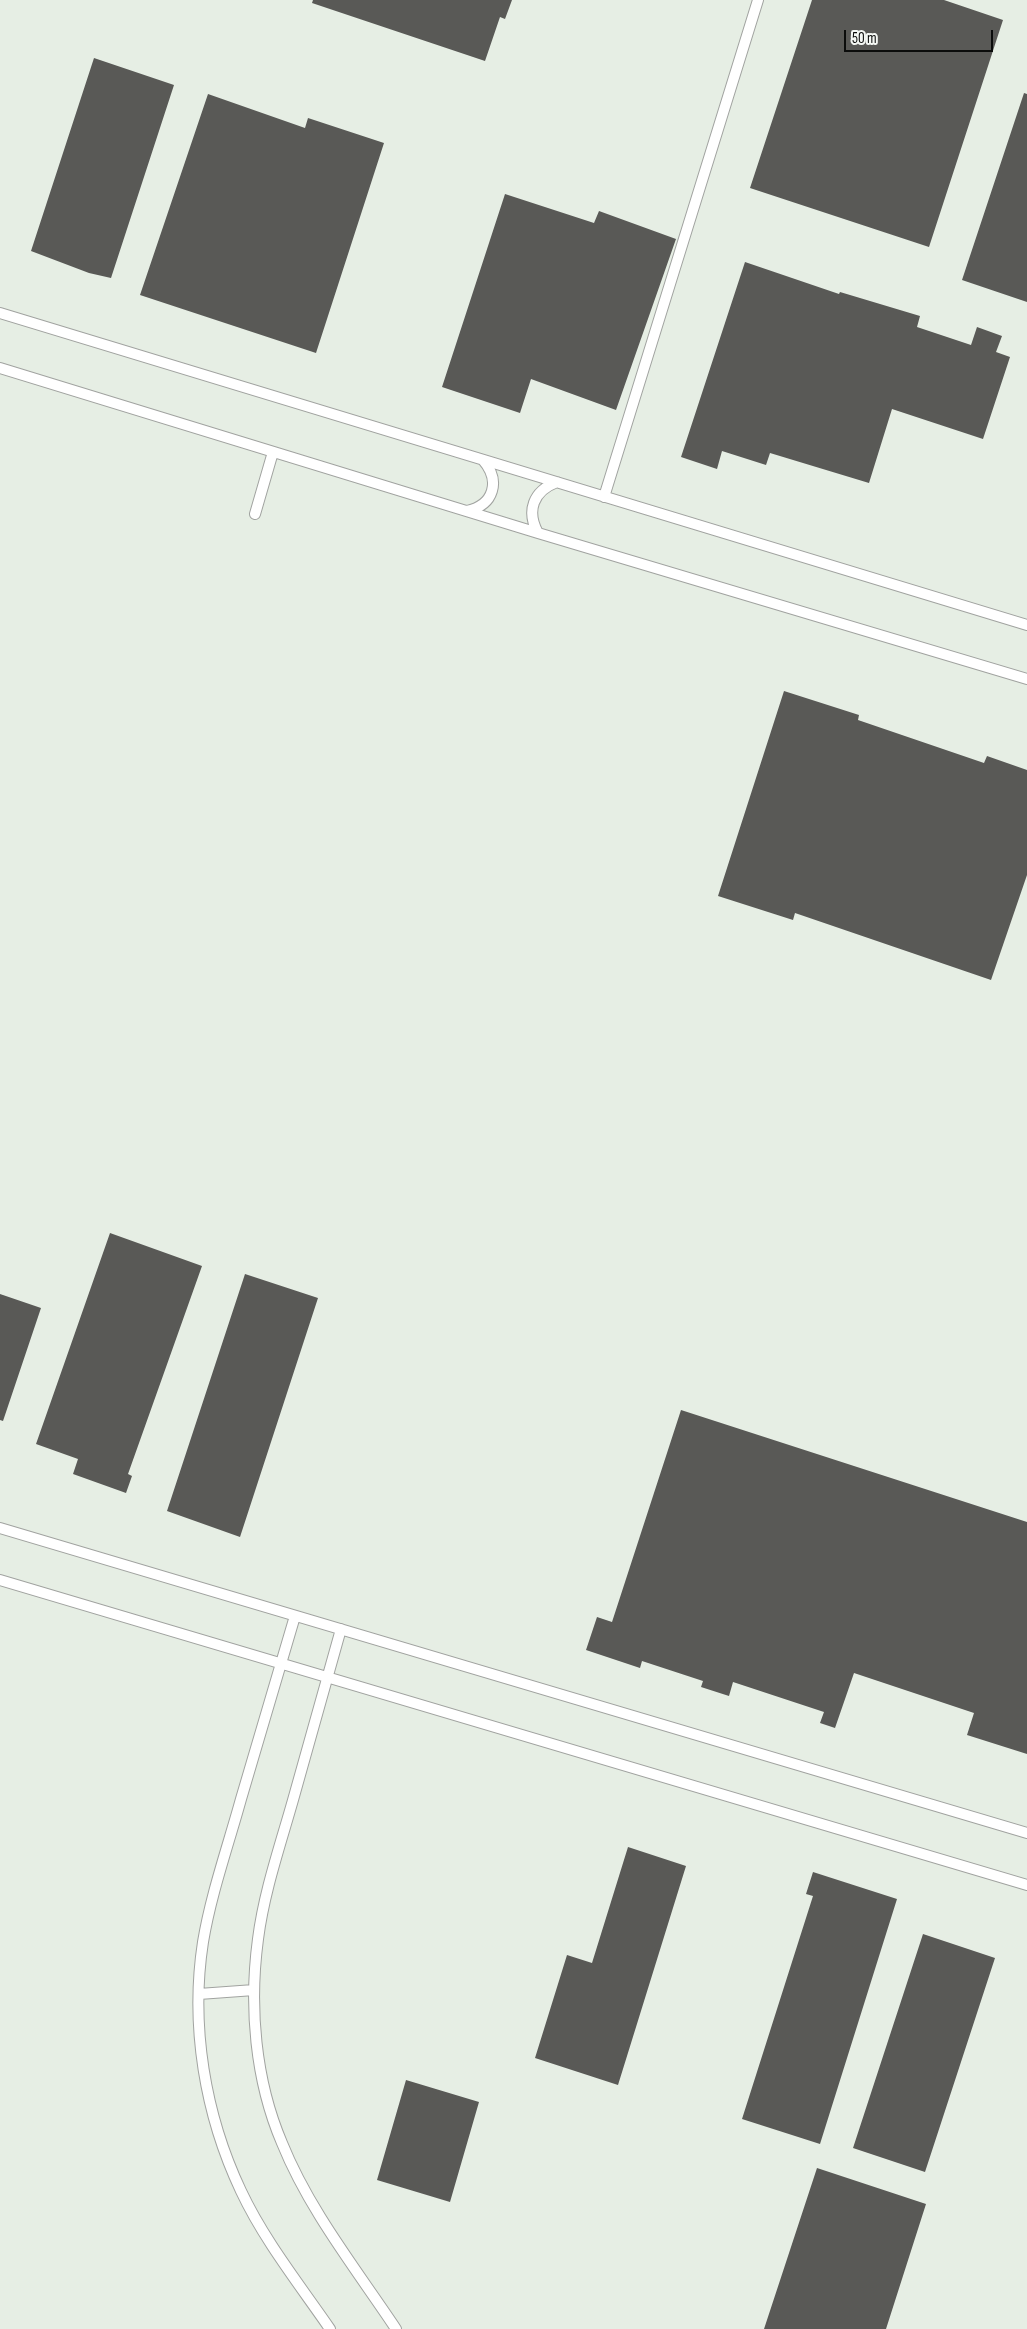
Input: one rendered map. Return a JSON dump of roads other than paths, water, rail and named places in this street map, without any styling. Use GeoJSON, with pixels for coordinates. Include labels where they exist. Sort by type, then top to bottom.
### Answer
{"type":"FeatureCollection","features":[{"type":"Feature","properties":{"kind":"lane"},"geometry":{"type":"LineString","coordinates":[[604,497],[758,0]]}},
{"type":"Feature","properties":{"kind":"lane"},"geometry":{"type":"LineString","coordinates":[[0,313],[1027,625]]}},
{"type":"Feature","properties":{"kind":"lane"},"geometry":{"type":"LineString","coordinates":[[0,368],[538,533],[1027,679]]}},
{"type":"Feature","properties":{"kind":"lane"},"geometry":{"type":"LineString","coordinates":[[255,514],[273,452]]}},
{"type":"Feature","properties":{"kind":"lane"},"geometry":{"type":"LineString","coordinates":[[466,511],[484,504],[493,487],[493,477],[483,460]]}},
{"type":"Feature","properties":{"kind":"lane"},"geometry":{"type":"LineString","coordinates":[[538,533],[533,524],[531,513],[533,502],[538,493],[547,486],[557,482]]}},
{"type":"Feature","properties":{"kind":"lane"},"geometry":{"type":"LineString","coordinates":[[0,1528],[1027,1833]]}},
{"type":"Feature","properties":{"kind":"lane"},"geometry":{"type":"LineString","coordinates":[[0,1580],[1027,1885]]}},
{"type":"Feature","properties":{"kind":"lane"},"geometry":{"type":"LineString","coordinates":[[295,1616],[214,1892],[204,1942],[199,1994],[200,2045],[222,2145],[241,2192],[267,2237],[330,2329]]}},
{"type":"Feature","properties":{"kind":"lane"},"geometry":{"type":"LineString","coordinates":[[341,1629],[268,1888],[258,1939],[254,1990],[256,2042],[266,2093],[281,2142],[303,2189],[396,2329]]}},
{"type":"Feature","properties":{"kind":"lane"},"geometry":{"type":"LineString","coordinates":[[199,1994],[254,1990]]}}]}
